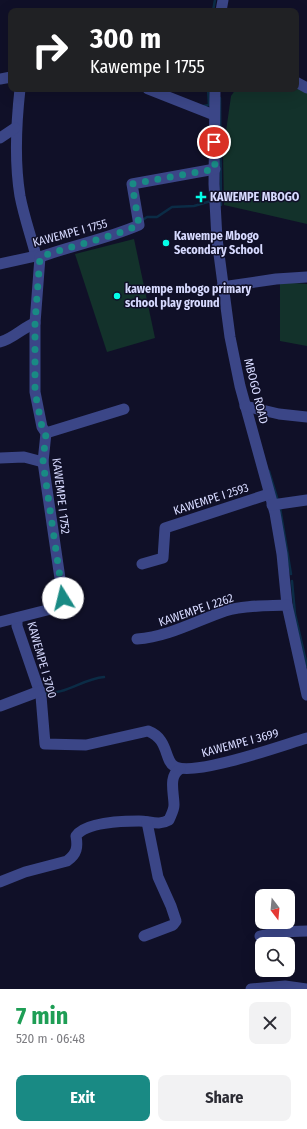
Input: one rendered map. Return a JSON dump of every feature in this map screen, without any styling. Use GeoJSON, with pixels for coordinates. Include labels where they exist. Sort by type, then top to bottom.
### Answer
{"type":"FeatureCollection","features":[{"type":"Feature","properties":{"kind":"street","name":"KAWEMPE I 1752"},"geometry":{"type":"LineString","coordinates":[[0,622],[55,608],[63,598],[43,462],[46,433],[42,427],[35,392],[35,323],[38,256],[20,197],[16,162],[15,128],[20,92]]}},
{"type":"Feature","properties":{"kind":"street"},"geometry":{"type":"LineString","coordinates":[[156,92],[214,115]]}},
{"type":"Feature","properties":{"kind":"street","name":"MBOGO ROAD"},"geometry":{"type":"LineString","coordinates":[[214,92],[217,239],[222,287],[230,337],[245,406],[270,499],[282,554],[287,605],[307,695]]}},
{"type":"Feature","properties":{"kind":"street"},"geometry":{"type":"LineString","coordinates":[[0,138],[15,128]]}},
{"type":"Feature","properties":{"kind":"street","name":"KAWEMPE I 1755"},"geometry":{"type":"LineString","coordinates":[[0,264],[38,256],[118,234],[139,225],[132,184],[215,169]]}},
{"type":"Feature","properties":{"kind":"street"},"geometry":{"type":"LineString","coordinates":[[222,287],[276,279],[307,277]]}},
{"type":"Feature","properties":{"kind":"street"},"geometry":{"type":"LineString","coordinates":[[0,342],[7,341],[26,327],[35,323]]}},
{"type":"Feature","properties":{"kind":"street"},"geometry":{"type":"LineString","coordinates":[[245,406],[279,414],[307,417]]}},
{"type":"Feature","properties":{"kind":"street"},"geometry":{"type":"LineString","coordinates":[[46,433],[124,409]]}},
{"type":"Feature","properties":{"kind":"street"},"geometry":{"type":"LineString","coordinates":[[0,458],[24,457],[43,462]]}},
{"type":"Feature","properties":{"kind":"street"},"geometry":{"type":"LineString","coordinates":[[270,499],[307,500]]}},
{"type":"Feature","properties":{"kind":"street","name":"KAWEMPE I 2593"},"geometry":{"type":"LineString","coordinates":[[142,564],[163,558],[165,528],[270,499]]}},
{"type":"Feature","properties":{"kind":"street","name":"KAWEMPE I 2262"},"geometry":{"type":"LineString","coordinates":[[137,640],[151,639],[167,634],[235,608],[287,605]]}},
{"type":"Feature","properties":{"kind":"street","name":"KAWEMPE I 3700"},"geometry":{"type":"LineString","coordinates":[[17,618],[17,626],[40,691],[45,744],[86,745],[148,731],[157,736],[168,751],[168,760],[173,766],[180,769]]}},
{"type":"Feature","properties":{"kind":"street"},"geometry":{"type":"LineString","coordinates":[[0,706],[40,691]]}},
{"type":"Feature","properties":{"kind":"street","name":"KAWEMPE I 3699"},"geometry":{"type":"LineString","coordinates":[[180,769],[217,765],[307,738]]}},
{"type":"Feature","properties":{"kind":"street"},"geometry":{"type":"LineString","coordinates":[[0,882],[25,872],[67,861],[72,857],[78,847],[76,836],[79,832],[88,827],[98,824],[147,822],[159,824],[169,820],[174,804],[173,778],[176,770],[180,769]]}},
{"type":"Feature","properties":{"kind":"street"},"geometry":{"type":"LineString","coordinates":[[144,936],[172,925],[176,921],[158,877],[147,822]]}},
{"type":"Feature","properties":{"kind":"street"},"geometry":{"type":"LineString","coordinates":[[260,936],[278,932],[307,931]]}},
{"type":"Feature","properties":{"kind":"street"},"geometry":{"type":"LineString","coordinates":[[251,989],[285,986],[307,989]]}},
{"type":"Feature","properties":{"kind":"green space"},"geometry":{"type":"Polygon","coordinates":[[[299,88],[307,92],[307,224],[224,205],[223,153],[231,96],[234,92],[299,92],[299,88]]]}},
{"type":"Feature","properties":{"kind":"green space","name":"kawempe mbogo primary school play ground"},"geometry":{"type":"Polygon","coordinates":[[[134,239],[155,338],[107,352],[75,254],[134,239]]]}},
{"type":"Feature","properties":{"kind":"green space"},"geometry":{"type":"Polygon","coordinates":[[[280,282],[307,284],[307,346],[280,341],[280,282]]]}},
{"type":"Feature","properties":{"kind":"waterway"},"geometry":{"type":"LineString","coordinates":[[214,8],[215,0]]}},
{"type":"Feature","properties":{"kind":"waterway"},"geometry":{"type":"LineString","coordinates":[[203,106],[209,105],[208,92]]}},
{"type":"Feature","properties":{"kind":"waterway"},"geometry":{"type":"LineString","coordinates":[[220,98],[221,205]]}},
{"type":"Feature","properties":{"kind":"waterway"},"geometry":{"type":"LineString","coordinates":[[141,221],[147,217],[157,217],[172,207],[194,206],[211,201]]}},
{"type":"Feature","properties":{"kind":"waterway"},"geometry":{"type":"LineString","coordinates":[[269,471],[278,501]]}},
{"type":"Feature","properties":{"kind":"waterway"},"geometry":{"type":"LineString","coordinates":[[280,508],[291,574]]}},
{"type":"Feature","properties":{"kind":"waterway"},"geometry":{"type":"LineString","coordinates":[[292,581],[295,614],[307,666]]}},
{"type":"Feature","properties":{"kind":"waterway"},"geometry":{"type":"LineString","coordinates":[[43,693],[59,692],[96,678],[104,677]]}},
{"type":"Feature","properties":{"kind":"place","name":"KAWEMPE MBOGO"},"geometry":{"type":"Point","coordinates":[201,197]}},
{"type":"Feature","properties":{"kind":"place","name":"Kawempe Mbogo Secondary School"},"geometry":{"type":"Point","coordinates":[166,243]}},
{"type":"Feature","properties":{"kind":"place","name":"kawempe mbogo primary school play ground"},"geometry":{"type":"Point","coordinates":[117,296]}},
{"type":"Feature","properties":{"kind":"route"},"geometry":{"type":"LineString","coordinates":[[63,598],[43,462],[43,448],[46,433],[42,427],[34,379],[36,340],[35,323],[40,257],[65,248],[118,234],[139,225],[132,184],[215,169],[214,142]]}}]}
